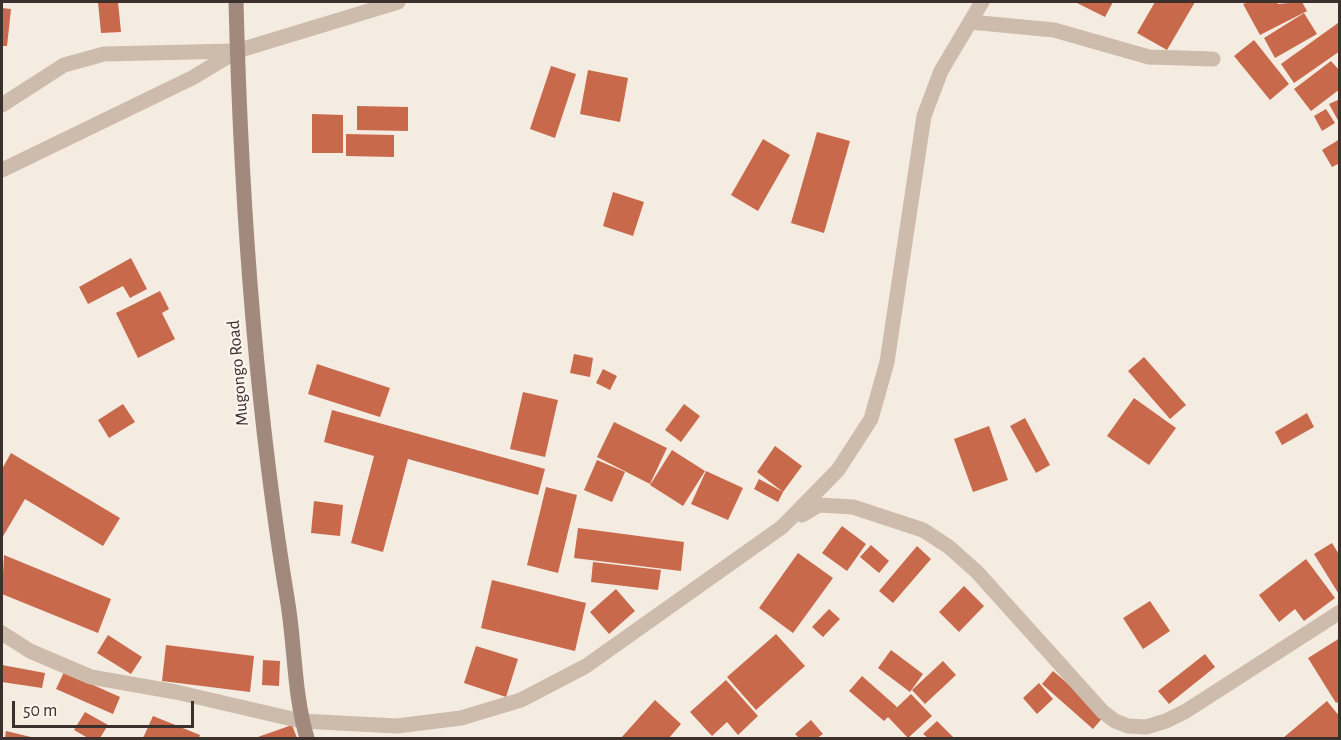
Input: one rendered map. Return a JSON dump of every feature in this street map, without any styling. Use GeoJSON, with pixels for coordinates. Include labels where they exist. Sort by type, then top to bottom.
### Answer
{"type":"FeatureCollection","features":[{"type":"Feature","properties":{"kind":"street","name":"Mugongo Road"},"geometry":{"type":"LineString","coordinates":[[236,2],[243,182],[262,435],[290,618],[301,721],[307,738]]}},
{"type":"Feature","properties":{"kind":"street"},"geometry":{"type":"LineString","coordinates":[[2,170],[192,78],[237,51],[398,2]]}},
{"type":"Feature","properties":{"kind":"street"},"geometry":{"type":"LineString","coordinates":[[782,527],[838,470],[871,419],[887,362],[924,116],[941,71],[982,2]]}},
{"type":"Feature","properties":{"kind":"street"},"geometry":{"type":"LineString","coordinates":[[970,22],[1054,30],[1149,57],[1212,59]]}},
{"type":"Feature","properties":{"kind":"street"},"geometry":{"type":"LineString","coordinates":[[2,105],[64,65],[104,54],[237,51]]}},
{"type":"Feature","properties":{"kind":"street"},"geometry":{"type":"LineString","coordinates":[[2,633],[30,651],[91,677],[176,692],[301,721],[397,726],[461,718],[521,700],[586,666],[782,527],[819,505],[853,507],[923,530],[949,547],[977,572],[1103,711],[1115,721],[1128,726],[1146,727],[1186,711],[1340,612]]}},
{"type":"Feature","properties":{"kind":"building"},"geometry":{"type":"Polygon","coordinates":[[[98,2],[118,2],[121,32],[101,33],[98,2]]]}},
{"type":"Feature","properties":{"kind":"building"},"geometry":{"type":"Polygon","coordinates":[[[1075,2],[1113,2],[1105,17],[1075,2]]]}},
{"type":"Feature","properties":{"kind":"building"},"geometry":{"type":"Polygon","coordinates":[[[1155,2],[1195,2],[1167,50],[1137,33],[1155,2]]]}},
{"type":"Feature","properties":{"kind":"building"},"geometry":{"type":"Polygon","coordinates":[[[1277,2],[1278,4],[1302,2],[1307,11],[1260,35],[1243,4],[1277,2]]]}},
{"type":"Feature","properties":{"kind":"building"},"geometry":{"type":"Polygon","coordinates":[[[2,8],[11,9],[7,46],[2,46],[2,8]]]}},
{"type":"Feature","properties":{"kind":"building"},"geometry":{"type":"Polygon","coordinates":[[[1304,13],[1317,34],[1275,58],[1264,38],[1304,13]]]}},
{"type":"Feature","properties":{"kind":"building"},"geometry":{"type":"Polygon","coordinates":[[[1338,23],[1340,51],[1294,83],[1281,64],[1338,23]]]}},
{"type":"Feature","properties":{"kind":"building"},"geometry":{"type":"Polygon","coordinates":[[[1254,40],[1289,84],[1270,100],[1234,56],[1254,40]]]}},
{"type":"Feature","properties":{"kind":"building"},"geometry":{"type":"Polygon","coordinates":[[[1331,61],[1340,71],[1340,89],[1311,111],[1294,89],[1331,61]]]}},
{"type":"Feature","properties":{"kind":"building"},"geometry":{"type":"Polygon","coordinates":[[[551,66],[576,74],[555,138],[530,129],[551,66]]]}},
{"type":"Feature","properties":{"kind":"building"},"geometry":{"type":"Polygon","coordinates":[[[588,70],[628,78],[620,122],[580,114],[588,70]]]}},
{"type":"Feature","properties":{"kind":"building"},"geometry":{"type":"Polygon","coordinates":[[[1340,99],[1340,124],[1329,104],[1340,99]]]}},
{"type":"Feature","properties":{"kind":"building"},"geometry":{"type":"Polygon","coordinates":[[[357,106],[408,107],[408,131],[357,130],[357,106]]]}},
{"type":"Feature","properties":{"kind":"building"},"geometry":{"type":"Polygon","coordinates":[[[1326,109],[1335,123],[1322,131],[1314,116],[1326,109]]]}},
{"type":"Feature","properties":{"kind":"building"},"geometry":{"type":"Polygon","coordinates":[[[312,114],[343,115],[343,153],[312,153],[312,114]]]}},
{"type":"Feature","properties":{"kind":"building"},"geometry":{"type":"Polygon","coordinates":[[[817,132],[850,141],[824,233],[791,223],[817,132]]]}},
{"type":"Feature","properties":{"kind":"building"},"geometry":{"type":"Polygon","coordinates":[[[346,134],[394,135],[394,157],[346,156],[346,134]]]}},
{"type":"Feature","properties":{"kind":"building"},"geometry":{"type":"Polygon","coordinates":[[[763,139],[790,155],[758,211],[731,195],[763,139]]]}},
{"type":"Feature","properties":{"kind":"building"},"geometry":{"type":"Polygon","coordinates":[[[1340,139],[1340,163],[1332,167],[1322,150],[1340,139]]]}},
{"type":"Feature","properties":{"kind":"building"},"geometry":{"type":"Polygon","coordinates":[[[613,192],[644,202],[633,236],[603,226],[613,192]]]}},
{"type":"Feature","properties":{"kind":"building"},"geometry":{"type":"Polygon","coordinates":[[[131,258],[147,289],[130,298],[123,286],[88,304],[79,287],[131,258]]]}},
{"type":"Feature","properties":{"kind":"building"},"geometry":{"type":"Polygon","coordinates":[[[160,291],[169,309],[162,313],[175,339],[138,358],[116,313],[160,291]]]}},
{"type":"Feature","properties":{"kind":"building"},"geometry":{"type":"Polygon","coordinates":[[[574,354],[593,358],[590,377],[570,373],[574,354]]]}},
{"type":"Feature","properties":{"kind":"building"},"geometry":{"type":"Polygon","coordinates":[[[1144,357],[1186,405],[1170,419],[1128,371],[1144,357]]]}},
{"type":"Feature","properties":{"kind":"building"},"geometry":{"type":"Polygon","coordinates":[[[317,364],[390,388],[380,417],[308,394],[317,364]]]}},
{"type":"Feature","properties":{"kind":"building"},"geometry":{"type":"Polygon","coordinates":[[[603,369],[617,376],[610,390],[596,383],[603,369]]]}},
{"type":"Feature","properties":{"kind":"building"},"geometry":{"type":"Polygon","coordinates":[[[523,392],[558,400],[545,457],[510,449],[523,392]]]}},
{"type":"Feature","properties":{"kind":"building"},"geometry":{"type":"Polygon","coordinates":[[[1134,398],[1176,428],[1149,465],[1107,436],[1134,398]]]}},
{"type":"Feature","properties":{"kind":"building"},"geometry":{"type":"Polygon","coordinates":[[[123,404],[135,422],[109,438],[98,420],[123,404]]]}},
{"type":"Feature","properties":{"kind":"building"},"geometry":{"type":"Polygon","coordinates":[[[684,404],[700,416],[681,442],[665,430],[684,404]]]}},
{"type":"Feature","properties":{"kind":"building"},"geometry":{"type":"Polygon","coordinates":[[[332,410],[545,469],[538,495],[408,459],[383,552],[351,543],[374,456],[324,442],[332,410]]]}},
{"type":"Feature","properties":{"kind":"building"},"geometry":{"type":"Polygon","coordinates":[[[1307,413],[1314,427],[1282,445],[1275,432],[1307,413]]]}},
{"type":"Feature","properties":{"kind":"building"},"geometry":{"type":"Polygon","coordinates":[[[1025,418],[1050,465],[1036,473],[1010,426],[1025,418]]]}},
{"type":"Feature","properties":{"kind":"building"},"geometry":{"type":"Polygon","coordinates":[[[614,422],[667,448],[650,484],[597,457],[614,422]]]}},
{"type":"Feature","properties":{"kind":"building"},"geometry":{"type":"Polygon","coordinates":[[[989,426],[1008,480],[973,492],[954,439],[989,426]]]}},
{"type":"Feature","properties":{"kind":"building"},"geometry":{"type":"Polygon","coordinates":[[[775,446],[802,466],[783,492],[757,472],[775,446]]]}},
{"type":"Feature","properties":{"kind":"building"},"geometry":{"type":"Polygon","coordinates":[[[672,450],[705,471],[683,506],[650,485],[672,450]]]}},
{"type":"Feature","properties":{"kind":"building"},"geometry":{"type":"Polygon","coordinates":[[[11,453],[120,518],[103,546],[25,499],[2,538],[2,469],[11,453]]]}},
{"type":"Feature","properties":{"kind":"building"},"geometry":{"type":"Polygon","coordinates":[[[597,460],[625,472],[612,502],[584,490],[597,460]]]}},
{"type":"Feature","properties":{"kind":"building"},"geometry":{"type":"Polygon","coordinates":[[[706,471],[743,488],[728,520],[691,504],[706,471]]]}},
{"type":"Feature","properties":{"kind":"building"},"geometry":{"type":"Polygon","coordinates":[[[759,479],[783,492],[778,502],[754,489],[759,479]]]}},
{"type":"Feature","properties":{"kind":"building"},"geometry":{"type":"Polygon","coordinates":[[[546,487],[577,495],[558,573],[527,565],[546,487]]]}},
{"type":"Feature","properties":{"kind":"building"},"geometry":{"type":"Polygon","coordinates":[[[314,501],[343,505],[340,536],[311,533],[314,501]]]}},
{"type":"Feature","properties":{"kind":"building"},"geometry":{"type":"Polygon","coordinates":[[[842,526],[866,544],[847,571],[822,553],[842,526]]]}},
{"type":"Feature","properties":{"kind":"building"},"geometry":{"type":"Polygon","coordinates":[[[578,528],[684,542],[681,571],[574,558],[578,528]]]}},
{"type":"Feature","properties":{"kind":"building"},"geometry":{"type":"Polygon","coordinates":[[[1332,543],[1340,556],[1340,596],[1314,554],[1332,543]]]}},
{"type":"Feature","properties":{"kind":"building"},"geometry":{"type":"Polygon","coordinates":[[[871,545],[889,561],[879,573],[860,557],[871,545]]]}},
{"type":"Feature","properties":{"kind":"building"},"geometry":{"type":"Polygon","coordinates":[[[917,546],[931,559],[893,603],[879,591],[917,546]]]}},
{"type":"Feature","properties":{"kind":"building"},"geometry":{"type":"Polygon","coordinates":[[[798,553],[833,578],[793,633],[759,608],[798,553]]]}},
{"type":"Feature","properties":{"kind":"building"},"geometry":{"type":"Polygon","coordinates":[[[4,555],[111,599],[98,633],[2,594],[4,555]]]}},
{"type":"Feature","properties":{"kind":"building"},"geometry":{"type":"Polygon","coordinates":[[[1306,559],[1335,598],[1304,621],[1295,609],[1279,622],[1259,595],[1306,559]]]}},
{"type":"Feature","properties":{"kind":"building"},"geometry":{"type":"Polygon","coordinates":[[[593,562],[661,570],[658,590],[591,582],[593,562]]]}},
{"type":"Feature","properties":{"kind":"building"},"geometry":{"type":"Polygon","coordinates":[[[492,580],[586,603],[575,651],[481,628],[492,580]]]}},
{"type":"Feature","properties":{"kind":"building"},"geometry":{"type":"Polygon","coordinates":[[[964,586],[984,606],[959,632],[939,612],[964,586]]]}},
{"type":"Feature","properties":{"kind":"building"},"geometry":{"type":"Polygon","coordinates":[[[616,589],[635,611],[609,634],[590,612],[616,589]]]}},
{"type":"Feature","properties":{"kind":"building"},"geometry":{"type":"Polygon","coordinates":[[[1150,601],[1170,631],[1143,649],[1123,618],[1150,601]]]}},
{"type":"Feature","properties":{"kind":"building"},"geometry":{"type":"Polygon","coordinates":[[[829,609],[840,619],[823,637],[812,627],[829,609]]]}},
{"type":"Feature","properties":{"kind":"building"},"geometry":{"type":"Polygon","coordinates":[[[776,634],[805,666],[756,710],[727,677],[776,634]]]}},
{"type":"Feature","properties":{"kind":"building"},"geometry":{"type":"Polygon","coordinates":[[[108,635],[142,657],[131,674],[97,653],[108,635]]]}},
{"type":"Feature","properties":{"kind":"building"},"geometry":{"type":"Polygon","coordinates":[[[1340,638],[1340,701],[1336,703],[1308,658],[1340,638]]]}},
{"type":"Feature","properties":{"kind":"building"},"geometry":{"type":"Polygon","coordinates":[[[166,645],[254,656],[250,692],[162,681],[166,645]]]}},
{"type":"Feature","properties":{"kind":"building"},"geometry":{"type":"Polygon","coordinates":[[[476,646],[518,659],[506,697],[464,683],[476,646]]]}},
{"type":"Feature","properties":{"kind":"building"},"geometry":{"type":"Polygon","coordinates":[[[891,650],[923,674],[910,692],[878,668],[891,650]]]}},
{"type":"Feature","properties":{"kind":"building"},"geometry":{"type":"Polygon","coordinates":[[[1205,654],[1215,667],[1169,704],[1158,691],[1205,654]]]}},
{"type":"Feature","properties":{"kind":"building"},"geometry":{"type":"Polygon","coordinates":[[[263,660],[280,661],[279,686],[262,685],[263,660]]]}},
{"type":"Feature","properties":{"kind":"building"},"geometry":{"type":"Polygon","coordinates":[[[943,661],[956,675],[925,704],[912,690],[943,661]]]}},
{"type":"Feature","properties":{"kind":"building"},"geometry":{"type":"Polygon","coordinates":[[[2,665],[45,673],[42,688],[2,682],[2,665]]]}},
{"type":"Feature","properties":{"kind":"building"},"geometry":{"type":"Polygon","coordinates":[[[1053,671],[1105,715],[1093,729],[1042,684],[1053,671]]]}},
{"type":"Feature","properties":{"kind":"building"},"geometry":{"type":"Polygon","coordinates":[[[64,672],[120,697],[113,714],[56,689],[64,672]]]}},
{"type":"Feature","properties":{"kind":"building"},"geometry":{"type":"Polygon","coordinates":[[[862,676],[897,707],[890,714],[911,694],[932,716],[908,738],[888,717],[884,721],[849,691],[862,676]]]}},
{"type":"Feature","properties":{"kind":"building"},"geometry":{"type":"Polygon","coordinates":[[[726,680],[758,716],[738,735],[727,722],[712,736],[690,712],[726,680]]]}},
{"type":"Feature","properties":{"kind":"building"},"geometry":{"type":"Polygon","coordinates":[[[1039,683],[1053,699],[1037,714],[1023,698],[1039,683]]]}},
{"type":"Feature","properties":{"kind":"building"},"geometry":{"type":"Polygon","coordinates":[[[655,700],[681,724],[669,738],[621,738],[655,700]]]}},
{"type":"Feature","properties":{"kind":"building"},"geometry":{"type":"Polygon","coordinates":[[[1327,701],[1340,717],[1340,738],[1283,738],[1327,701]]]}},
{"type":"Feature","properties":{"kind":"building"},"geometry":{"type":"Polygon","coordinates":[[[85,712],[108,725],[100,738],[88,738],[74,730],[85,712]]]}},
{"type":"Feature","properties":{"kind":"building"},"geometry":{"type":"Polygon","coordinates":[[[153,716],[200,735],[199,738],[143,738],[153,716]]]}},
{"type":"Feature","properties":{"kind":"building"},"geometry":{"type":"Polygon","coordinates":[[[811,720],[823,734],[817,738],[799,738],[795,734],[811,720]]]}},
{"type":"Feature","properties":{"kind":"building"},"geometry":{"type":"Polygon","coordinates":[[[937,721],[954,738],[928,738],[923,734],[937,721]]]}},
{"type":"Feature","properties":{"kind":"building"},"geometry":{"type":"Polygon","coordinates":[[[292,725],[297,738],[255,738],[292,725]]]}},
{"type":"Feature","properties":{"kind":"building"},"geometry":{"type":"Polygon","coordinates":[[[6,731],[35,738],[5,738],[6,731]]]}}]}
